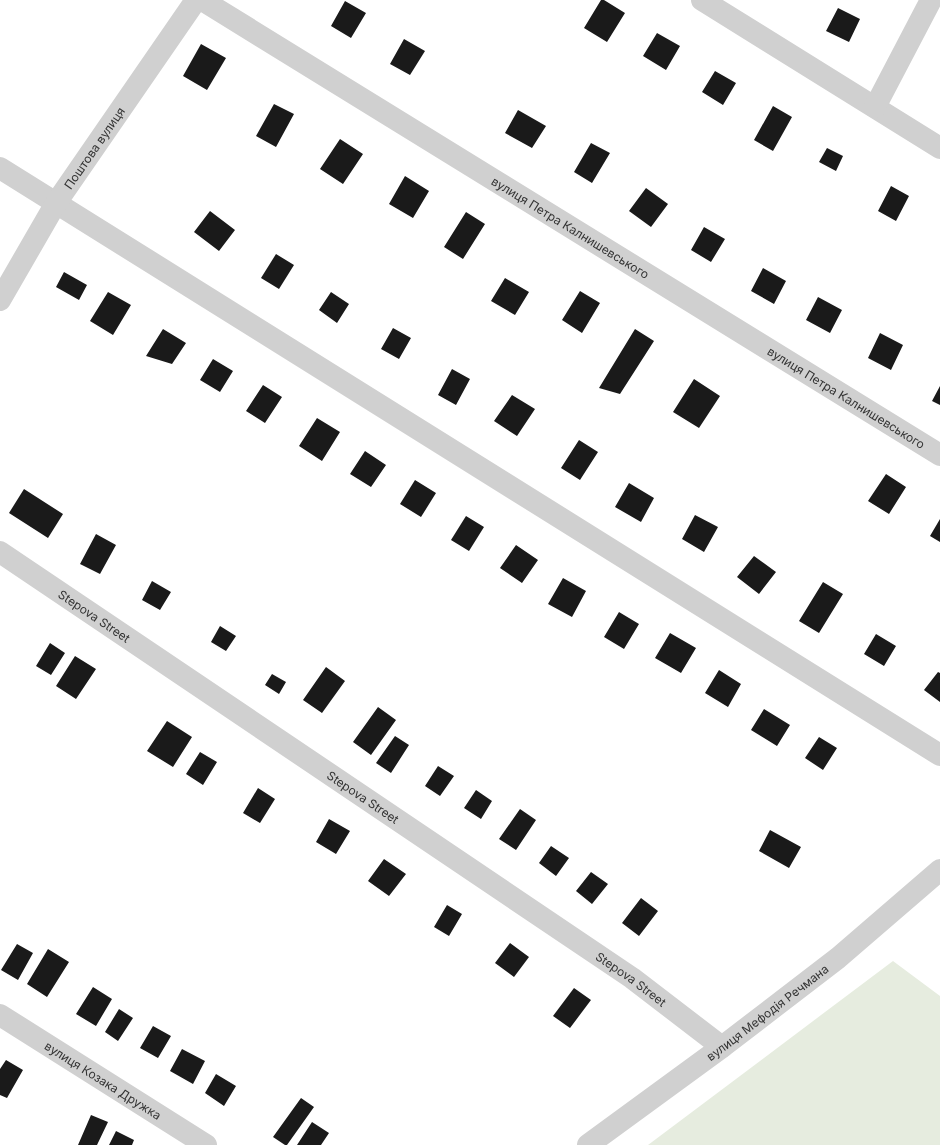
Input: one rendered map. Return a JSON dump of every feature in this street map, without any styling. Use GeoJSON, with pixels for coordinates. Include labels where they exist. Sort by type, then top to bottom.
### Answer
{"type":"FeatureCollection","features":[{"type":"Feature","properties":{"kind":"street","name":"Поштова вулиця"},"geometry":{"type":"LineString","coordinates":[[0,300],[56,203],[196,0]]}},
{"type":"Feature","properties":{"kind":"street","name":"вулиця Петра Калнишевського"},"geometry":{"type":"LineString","coordinates":[[202,0],[940,455]]}},
{"type":"Feature","properties":{"kind":"street"},"geometry":{"type":"LineString","coordinates":[[702,0],[940,148]]}},
{"type":"Feature","properties":{"kind":"street"},"geometry":{"type":"LineString","coordinates":[[875,107],[931,0]]}},
{"type":"Feature","properties":{"kind":"street"},"geometry":{"type":"LineString","coordinates":[[0,168],[940,755]]}},
{"type":"Feature","properties":{"kind":"street","name":"Stepova Street"},"geometry":{"type":"LineString","coordinates":[[0,552],[632,978],[722,1047]]}},
{"type":"Feature","properties":{"kind":"street","name":"вулиця Мефодія Речмана"},"geometry":{"type":"LineString","coordinates":[[588,1145],[722,1047],[838,958],[940,870]]}},
{"type":"Feature","properties":{"kind":"street","name":"вулиця Козака Дружка"},"geometry":{"type":"LineString","coordinates":[[0,1015],[206,1145]]}},
{"type":"Feature","properties":{"kind":"shaded area"},"geometry":{"type":"Polygon","coordinates":[[[893,961],[940,996],[940,1145],[648,1145],[893,961]]]}},
{"type":"Feature","properties":{"kind":"building"},"geometry":{"type":"Polygon","coordinates":[[[601,0],[604,0],[625,13],[607,42],[584,28],[601,0]]]}},
{"type":"Feature","properties":{"kind":"building"},"geometry":{"type":"Polygon","coordinates":[[[345,1],[366,13],[351,38],[331,26],[345,1]]]}},
{"type":"Feature","properties":{"kind":"building"},"geometry":{"type":"Polygon","coordinates":[[[838,8],[860,19],[849,42],[826,31],[838,8]]]}},
{"type":"Feature","properties":{"kind":"building"},"geometry":{"type":"Polygon","coordinates":[[[657,33],[680,46],[666,70],[643,56],[657,33]]]}},
{"type":"Feature","properties":{"kind":"building"},"geometry":{"type":"Polygon","coordinates":[[[404,39],[425,51],[410,75],[390,64],[404,39]]]}},
{"type":"Feature","properties":{"kind":"building"},"geometry":{"type":"Polygon","coordinates":[[[201,44],[226,58],[207,90],[183,76],[201,44]]]}},
{"type":"Feature","properties":{"kind":"building"},"geometry":{"type":"Polygon","coordinates":[[[715,71],[736,83],[723,105],[702,92],[715,71]]]}},
{"type":"Feature","properties":{"kind":"building"},"geometry":{"type":"Polygon","coordinates":[[[274,104],[294,114],[276,147],[256,136],[274,104]]]}},
{"type":"Feature","properties":{"kind":"building"},"geometry":{"type":"Polygon","coordinates":[[[773,106],[792,117],[773,151],[754,140],[773,106]]]}},
{"type":"Feature","properties":{"kind":"building"},"geometry":{"type":"Polygon","coordinates":[[[518,110],[546,126],[532,148],[505,133],[518,110]]]}},
{"type":"Feature","properties":{"kind":"building"},"geometry":{"type":"Polygon","coordinates":[[[340,139],[363,154],[343,184],[320,169],[340,139]]]}},
{"type":"Feature","properties":{"kind":"building"},"geometry":{"type":"Polygon","coordinates":[[[591,143],[610,153],[592,183],[574,172],[591,143]]]}},
{"type":"Feature","properties":{"kind":"building"},"geometry":{"type":"Polygon","coordinates":[[[827,148],[843,156],[836,171],[819,162],[827,148]]]}},
{"type":"Feature","properties":{"kind":"building"},"geometry":{"type":"Polygon","coordinates":[[[405,176],[429,191],[413,218],[389,204],[405,176]]]}},
{"type":"Feature","properties":{"kind":"building"},"geometry":{"type":"Polygon","coordinates":[[[891,186],[909,196],[896,221],[878,211],[891,186]]]}},
{"type":"Feature","properties":{"kind":"building"},"geometry":{"type":"Polygon","coordinates":[[[646,188],[668,204],[651,227],[629,211],[646,188]]]}},
{"type":"Feature","properties":{"kind":"building"},"geometry":{"type":"Polygon","coordinates":[[[210,211],[235,230],[219,251],[194,232],[210,211]]]}},
{"type":"Feature","properties":{"kind":"building"},"geometry":{"type":"Polygon","coordinates":[[[466,212],[485,224],[463,259],[444,247],[466,212]]]}},
{"type":"Feature","properties":{"kind":"building"},"geometry":{"type":"Polygon","coordinates":[[[704,227],[725,239],[711,262],[691,250],[704,227]]]}},
{"type":"Feature","properties":{"kind":"building"},"geometry":{"type":"Polygon","coordinates":[[[276,254],[294,265],[279,289],[261,278],[276,254]]]}},
{"type":"Feature","properties":{"kind":"building"},"geometry":{"type":"Polygon","coordinates":[[[763,268],[786,281],[774,304],[751,291],[763,268]]]}},
{"type":"Feature","properties":{"kind":"building"},"geometry":{"type":"Polygon","coordinates":[[[64,272],[87,285],[79,300],[56,287],[64,272]]]}},
{"type":"Feature","properties":{"kind":"building"},"geometry":{"type":"Polygon","coordinates":[[[505,278],[529,292],[515,315],[491,301],[505,278]]]}},
{"type":"Feature","properties":{"kind":"building"},"geometry":{"type":"Polygon","coordinates":[[[580,291],[600,303],[582,333],[562,320],[580,291]]]}},
{"type":"Feature","properties":{"kind":"building"},"geometry":{"type":"Polygon","coordinates":[[[108,292],[131,305],[113,335],[90,321],[108,292]]]}},
{"type":"Feature","properties":{"kind":"building"},"geometry":{"type":"Polygon","coordinates":[[[331,292],[349,304],[337,323],[319,310],[331,292]]]}},
{"type":"Feature","properties":{"kind":"building"},"geometry":{"type":"Polygon","coordinates":[[[818,297],[842,310],[830,333],[806,320],[818,297]]]}},
{"type":"Feature","properties":{"kind":"building"},"geometry":{"type":"Polygon","coordinates":[[[393,328],[411,338],[399,359],[381,349],[393,328]]]}},
{"type":"Feature","properties":{"kind":"building"},"geometry":{"type":"Polygon","coordinates":[[[163,329],[186,343],[172,364],[146,356],[163,329]]]}},
{"type":"Feature","properties":{"kind":"building"},"geometry":{"type":"Polygon","coordinates":[[[635,329],[654,341],[620,394],[599,388],[635,329]]]}},
{"type":"Feature","properties":{"kind":"building"},"geometry":{"type":"Polygon","coordinates":[[[880,333],[903,345],[891,370],[868,358],[880,333]]]}},
{"type":"Feature","properties":{"kind":"building"},"geometry":{"type":"Polygon","coordinates":[[[213,359],[233,371],[220,392],[200,380],[213,359]]]}},
{"type":"Feature","properties":{"kind":"building"},"geometry":{"type":"Polygon","coordinates":[[[452,369],[470,379],[456,405],[438,395],[452,369]]]}},
{"type":"Feature","properties":{"kind":"building"},"geometry":{"type":"Polygon","coordinates":[[[694,379],[720,396],[699,428],[673,412],[694,379]]]}},
{"type":"Feature","properties":{"kind":"building"},"geometry":{"type":"Polygon","coordinates":[[[263,385],[282,397],[265,423],[246,411],[263,385]]]}},
{"type":"Feature","properties":{"kind":"building"},"geometry":{"type":"Polygon","coordinates":[[[940,386],[940,405],[932,401],[940,386]]]}},
{"type":"Feature","properties":{"kind":"building"},"geometry":{"type":"Polygon","coordinates":[[[512,395],[535,409],[517,436],[494,421],[512,395]]]}},
{"type":"Feature","properties":{"kind":"building"},"geometry":{"type":"Polygon","coordinates":[[[317,418],[340,432],[322,461],[299,446],[317,418]]]}},
{"type":"Feature","properties":{"kind":"building"},"geometry":{"type":"Polygon","coordinates":[[[579,440],[598,452],[580,480],[561,468],[579,440]]]}},
{"type":"Feature","properties":{"kind":"building"},"geometry":{"type":"Polygon","coordinates":[[[365,451],[386,465],[371,487],[350,474],[365,451]]]}},
{"type":"Feature","properties":{"kind":"building"},"geometry":{"type":"Polygon","coordinates":[[[886,474],[906,487],[889,514],[868,501],[886,474]]]}},
{"type":"Feature","properties":{"kind":"building"},"geometry":{"type":"Polygon","coordinates":[[[415,480],[436,493],[421,517],[400,504],[415,480]]]}},
{"type":"Feature","properties":{"kind":"building"},"geometry":{"type":"Polygon","coordinates":[[[629,483],[654,498],[641,522],[615,507],[629,483]]]}},
{"type":"Feature","properties":{"kind":"building"},"geometry":{"type":"Polygon","coordinates":[[[24,489],[63,514],[48,538],[9,513],[24,489]]]}},
{"type":"Feature","properties":{"kind":"building"},"geometry":{"type":"Polygon","coordinates":[[[695,515],[718,527],[704,552],[682,539],[695,515]]]}},
{"type":"Feature","properties":{"kind":"building"},"geometry":{"type":"Polygon","coordinates":[[[466,516],[484,527],[469,551],[451,540],[466,516]]]}},
{"type":"Feature","properties":{"kind":"building"},"geometry":{"type":"Polygon","coordinates":[[[940,519],[940,542],[930,536],[940,519]]]}},
{"type":"Feature","properties":{"kind":"building"},"geometry":{"type":"Polygon","coordinates":[[[96,534],[116,545],[100,574],[80,564],[96,534]]]}},
{"type":"Feature","properties":{"kind":"building"},"geometry":{"type":"Polygon","coordinates":[[[516,545],[538,560],[522,583],[500,568],[516,545]]]}},
{"type":"Feature","properties":{"kind":"building"},"geometry":{"type":"Polygon","coordinates":[[[754,556],[776,572],[759,594],[737,577],[754,556]]]}},
{"type":"Feature","properties":{"kind":"building"},"geometry":{"type":"Polygon","coordinates":[[[563,578],[586,591],[572,617],[548,604],[563,578]]]}},
{"type":"Feature","properties":{"kind":"building"},"geometry":{"type":"Polygon","coordinates":[[[152,581],[171,592],[160,610],[142,600],[152,581]]]}},
{"type":"Feature","properties":{"kind":"building"},"geometry":{"type":"Polygon","coordinates":[[[823,582],[843,594],[819,633],[799,621],[823,582]]]}},
{"type":"Feature","properties":{"kind":"building"},"geometry":{"type":"Polygon","coordinates":[[[619,612],[639,624],[624,649],[604,637],[619,612]]]}},
{"type":"Feature","properties":{"kind":"building"},"geometry":{"type":"Polygon","coordinates":[[[220,626],[236,636],[226,651],[211,642],[220,626]]]}},
{"type":"Feature","properties":{"kind":"building"},"geometry":{"type":"Polygon","coordinates":[[[670,633],[696,648],[681,673],[655,658],[670,633]]]}},
{"type":"Feature","properties":{"kind":"building"},"geometry":{"type":"Polygon","coordinates":[[[876,634],[896,646],[884,666],[864,654],[876,634]]]}},
{"type":"Feature","properties":{"kind":"building"},"geometry":{"type":"Polygon","coordinates":[[[50,643],[65,653],[51,675],[36,666],[50,643]]]}},
{"type":"Feature","properties":{"kind":"building"},"geometry":{"type":"Polygon","coordinates":[[[75,656],[96,669],[76,699],[56,686],[75,656]]]}},
{"type":"Feature","properties":{"kind":"building"},"geometry":{"type":"Polygon","coordinates":[[[326,667],[345,681],[322,713],[303,700],[326,667]]]}},
{"type":"Feature","properties":{"kind":"building"},"geometry":{"type":"Polygon","coordinates":[[[719,670],[741,684],[728,707],[705,693],[719,670]]]}},
{"type":"Feature","properties":{"kind":"building"},"geometry":{"type":"Polygon","coordinates":[[[938,672],[940,673],[940,702],[924,690],[938,672]]]}},
{"type":"Feature","properties":{"kind":"building"},"geometry":{"type":"Polygon","coordinates":[[[272,674],[286,682],[279,694],[265,685],[272,674]]]}},
{"type":"Feature","properties":{"kind":"building"},"geometry":{"type":"Polygon","coordinates":[[[378,707],[396,720],[371,755],[353,742],[378,707]]]}},
{"type":"Feature","properties":{"kind":"building"},"geometry":{"type":"Polygon","coordinates":[[[764,709],[790,725],[777,746],[751,730],[764,709]]]}},
{"type":"Feature","properties":{"kind":"building"},"geometry":{"type":"Polygon","coordinates":[[[167,721],[192,737],[173,767],[147,751],[167,721]]]}},
{"type":"Feature","properties":{"kind":"building"},"geometry":{"type":"Polygon","coordinates":[[[395,736],[409,745],[391,773],[376,763],[395,736]]]}},
{"type":"Feature","properties":{"kind":"building"},"geometry":{"type":"Polygon","coordinates":[[[819,737],[837,748],[823,770],[805,758],[819,737]]]}},
{"type":"Feature","properties":{"kind":"building"},"geometry":{"type":"Polygon","coordinates":[[[200,752],[217,762],[203,785],[186,774],[200,752]]]}},
{"type":"Feature","properties":{"kind":"building"},"geometry":{"type":"Polygon","coordinates":[[[438,766],[454,776],[440,796],[425,786],[438,766]]]}},
{"type":"Feature","properties":{"kind":"building"},"geometry":{"type":"Polygon","coordinates":[[[258,788],[275,799],[260,823],[243,813],[258,788]]]}},
{"type":"Feature","properties":{"kind":"building"},"geometry":{"type":"Polygon","coordinates":[[[476,790],[492,801],[481,819],[464,808],[476,790]]]}},
{"type":"Feature","properties":{"kind":"building"},"geometry":{"type":"Polygon","coordinates":[[[520,809],[536,820],[516,850],[499,839],[520,809]]]}},
{"type":"Feature","properties":{"kind":"building"},"geometry":{"type":"Polygon","coordinates":[[[329,819],[350,831],[336,854],[316,842],[329,819]]]}},
{"type":"Feature","properties":{"kind":"building"},"geometry":{"type":"Polygon","coordinates":[[[770,830],[801,847],[789,868],[759,851],[770,830]]]}},
{"type":"Feature","properties":{"kind":"building"},"geometry":{"type":"Polygon","coordinates":[[[551,846],[569,858],[556,876],[539,863],[551,846]]]}},
{"type":"Feature","properties":{"kind":"building"},"geometry":{"type":"Polygon","coordinates":[[[384,859],[406,874],[389,896],[368,881],[384,859]]]}},
{"type":"Feature","properties":{"kind":"building"},"geometry":{"type":"Polygon","coordinates":[[[591,872],[608,884],[592,904],[576,891],[591,872]]]}},
{"type":"Feature","properties":{"kind":"building"},"geometry":{"type":"Polygon","coordinates":[[[641,898],[658,911],[639,936],[622,923],[641,898]]]}},
{"type":"Feature","properties":{"kind":"building"},"geometry":{"type":"Polygon","coordinates":[[[447,905],[462,914],[449,936],[434,927],[447,905]]]}},
{"type":"Feature","properties":{"kind":"building"},"geometry":{"type":"Polygon","coordinates":[[[510,943],[529,957],[514,977],[495,963],[510,943]]]}},
{"type":"Feature","properties":{"kind":"building"},"geometry":{"type":"Polygon","coordinates":[[[17,944],[33,953],[18,980],[1,970],[17,944]]]}},
{"type":"Feature","properties":{"kind":"building"},"geometry":{"type":"Polygon","coordinates":[[[48,949],[69,962],[47,997],[27,984],[48,949]]]}},
{"type":"Feature","properties":{"kind":"building"},"geometry":{"type":"Polygon","coordinates":[[[93,987],[112,999],[96,1026],[76,1014],[93,987]]]}},
{"type":"Feature","properties":{"kind":"building"},"geometry":{"type":"Polygon","coordinates":[[[574,988],[591,1000],[570,1028],[553,1016],[574,988]]]}},
{"type":"Feature","properties":{"kind":"building"},"geometry":{"type":"Polygon","coordinates":[[[119,1009],[133,1018],[118,1041],[105,1032],[119,1009]]]}},
{"type":"Feature","properties":{"kind":"building"},"geometry":{"type":"Polygon","coordinates":[[[153,1026],[171,1036],[158,1058],[140,1048],[153,1026]]]}},
{"type":"Feature","properties":{"kind":"building"},"geometry":{"type":"Polygon","coordinates":[[[182,1049],[205,1061],[193,1084],[170,1071],[182,1049]]]}},
{"type":"Feature","properties":{"kind":"building"},"geometry":{"type":"Polygon","coordinates":[[[6,1060],[23,1070],[7,1098],[0,1095],[0,1069],[6,1060]]]}},
{"type":"Feature","properties":{"kind":"building"},"geometry":{"type":"Polygon","coordinates":[[[216,1074],[236,1086],[224,1106],[205,1093],[216,1074]]]}},
{"type":"Feature","properties":{"kind":"building"},"geometry":{"type":"Polygon","coordinates":[[[301,1098],[314,1107],[287,1145],[285,1145],[273,1137],[301,1098]]]}},
{"type":"Feature","properties":{"kind":"building"},"geometry":{"type":"Polygon","coordinates":[[[91,1115],[108,1122],[97,1145],[78,1145],[91,1115]]]}},
{"type":"Feature","properties":{"kind":"building"},"geometry":{"type":"Polygon","coordinates":[[[312,1122],[329,1133],[321,1145],[297,1145],[312,1122]]]}},
{"type":"Feature","properties":{"kind":"building"},"geometry":{"type":"Polygon","coordinates":[[[116,1131],[134,1140],[132,1145],[109,1145],[116,1131]]]}}]}
